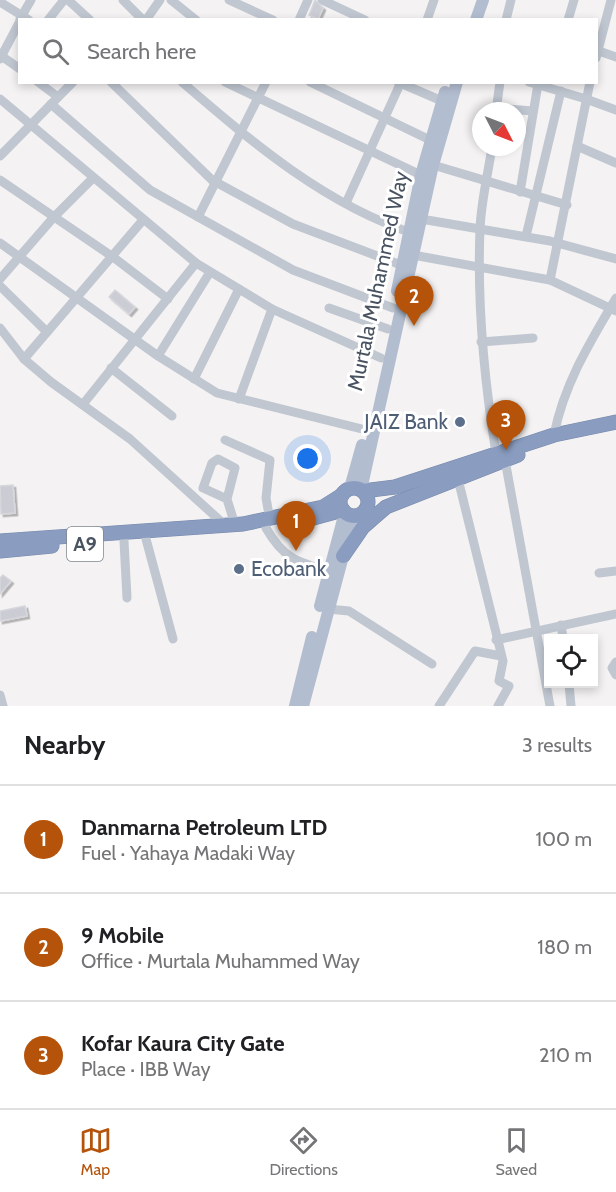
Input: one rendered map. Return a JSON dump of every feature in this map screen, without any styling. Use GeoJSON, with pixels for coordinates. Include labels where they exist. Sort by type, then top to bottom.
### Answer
{"type":"FeatureCollection","features":[{"type":"Feature","properties":{"kind":"highway","name":"A9"},"geometry":{"type":"LineString","coordinates":[[202,532],[230,525],[268,524],[501,457],[547,437],[616,422]]}},
{"type":"Feature","properties":{"kind":"highway"},"geometry":{"type":"LineString","coordinates":[[343,556],[363,527],[386,507],[458,479],[501,457]]}},
{"type":"Feature","properties":{"kind":"highway"},"geometry":{"type":"LineString","coordinates":[[344,511],[340,502],[357,497]]}},
{"type":"Feature","properties":{"kind":"highway","name":"A9"},"geometry":{"type":"LineString","coordinates":[[0,541],[202,532],[344,511]]}},
{"type":"Feature","properties":{"kind":"highway","name":"A9"},"geometry":{"type":"LineString","coordinates":[[0,551],[146,539],[168,534]]}},
{"type":"Feature","properties":{"kind":"main road"},"geometry":{"type":"LineString","coordinates":[[469,18],[474,0]]}},
{"type":"Feature","properties":{"kind":"main road"},"geometry":{"type":"LineString","coordinates":[[477,18],[483,0]]}},
{"type":"Feature","properties":{"kind":"main road","name":"Murtala Muhammed Way"},"geometry":{"type":"LineString","coordinates":[[357,497],[413,255],[413,233],[421,175],[447,84]]}},
{"type":"Feature","properties":{"kind":"main road","name":"Murtala Muhammed Way"},"geometry":{"type":"LineString","coordinates":[[357,497],[366,430],[401,265],[421,219],[433,165],[456,84]]}},
{"type":"Feature","properties":{"kind":"main road"},"geometry":{"type":"LineString","coordinates":[[295,706],[328,609],[357,497]]}},
{"type":"Feature","properties":{"kind":"main road"},"geometry":{"type":"LineString","coordinates":[[303,706],[308,668],[328,571],[344,511]]}},
{"type":"Feature","properties":{"kind":"street"},"geometry":{"type":"LineString","coordinates":[[23,18],[31,0]]}},
{"type":"Feature","properties":{"kind":"street"},"geometry":{"type":"LineString","coordinates":[[50,18],[66,0],[88,18]]}},
{"type":"Feature","properties":{"kind":"street"},"geometry":{"type":"LineString","coordinates":[[123,0],[142,18]]}},
{"type":"Feature","properties":{"kind":"street"},"geometry":{"type":"LineString","coordinates":[[146,18],[160,0]]}},
{"type":"Feature","properties":{"kind":"street"},"geometry":{"type":"LineString","coordinates":[[171,0],[194,18]]}},
{"type":"Feature","properties":{"kind":"street"},"geometry":{"type":"LineString","coordinates":[[229,0],[269,18]]}},
{"type":"Feature","properties":{"kind":"street"},"geometry":{"type":"LineString","coordinates":[[300,18],[308,0]]}},
{"type":"Feature","properties":{"kind":"street"},"geometry":{"type":"LineString","coordinates":[[322,0],[361,18]]}},
{"type":"Feature","properties":{"kind":"street"},"geometry":{"type":"LineString","coordinates":[[422,0],[433,2],[428,18]]}},
{"type":"Feature","properties":{"kind":"street"},"geometry":{"type":"LineString","coordinates":[[506,18],[511,0]]}},
{"type":"Feature","properties":{"kind":"street"},"geometry":{"type":"LineString","coordinates":[[569,18],[574,0]]}},
{"type":"Feature","properties":{"kind":"street"},"geometry":{"type":"LineString","coordinates":[[598,49],[611,0]]}},
{"type":"Feature","properties":{"kind":"street"},"geometry":{"type":"LineString","coordinates":[[0,2],[22,18]]}},
{"type":"Feature","properties":{"kind":"street"},"geometry":{"type":"LineString","coordinates":[[605,24],[616,27]]}},
{"type":"Feature","properties":{"kind":"street"},"geometry":{"type":"LineString","coordinates":[[18,27],[0,57],[18,68]]}},
{"type":"Feature","properties":{"kind":"street"},"geometry":{"type":"LineString","coordinates":[[598,53],[616,57]]}},
{"type":"Feature","properties":{"kind":"street"},"geometry":{"type":"LineString","coordinates":[[40,84],[137,181],[198,218],[293,270],[393,308]]}},
{"type":"Feature","properties":{"kind":"street"},"geometry":{"type":"LineString","coordinates":[[2,150],[71,84]]}},
{"type":"Feature","properties":{"kind":"street"},"geometry":{"type":"LineString","coordinates":[[113,84],[205,175],[293,224],[401,265]]}},
{"type":"Feature","properties":{"kind":"street"},"geometry":{"type":"LineString","coordinates":[[184,84],[242,133],[299,176],[346,203],[413,233]]}},
{"type":"Feature","properties":{"kind":"street"},"geometry":{"type":"LineString","coordinates":[[229,84],[368,152],[421,175]]}},
{"type":"Feature","properties":{"kind":"street"},"geometry":{"type":"LineString","coordinates":[[198,218],[265,84]]}},
{"type":"Feature","properties":{"kind":"street"},"geometry":{"type":"LineString","coordinates":[[314,84],[430,140]]}},
{"type":"Feature","properties":{"kind":"street"},"geometry":{"type":"LineString","coordinates":[[346,203],[400,84]]}},
{"type":"Feature","properties":{"kind":"street"},"geometry":{"type":"LineString","coordinates":[[402,84],[442,101]]}},
{"type":"Feature","properties":{"kind":"street"},"geometry":{"type":"LineString","coordinates":[[497,102],[500,84]]}},
{"type":"Feature","properties":{"kind":"street"},"geometry":{"type":"LineString","coordinates":[[520,192],[533,111],[533,84]]}},
{"type":"Feature","properties":{"kind":"street"},"geometry":{"type":"LineString","coordinates":[[550,280],[567,205],[590,84]]}},
{"type":"Feature","properties":{"kind":"street"},"geometry":{"type":"LineString","coordinates":[[551,85],[561,91],[616,110]]}},
{"type":"Feature","properties":{"kind":"street"},"geometry":{"type":"LineString","coordinates":[[526,236],[561,91]]}},
{"type":"Feature","properties":{"kind":"street"},"geometry":{"type":"LineString","coordinates":[[0,99],[196,263],[272,309],[381,358]]}},
{"type":"Feature","properties":{"kind":"street"},"geometry":{"type":"LineString","coordinates":[[526,111],[533,111]]}},
{"type":"Feature","properties":{"kind":"street"},"geometry":{"type":"LineString","coordinates":[[577,146],[616,163]]}},
{"type":"Feature","properties":{"kind":"street"},"geometry":{"type":"LineString","coordinates":[[491,156],[480,227],[481,342],[549,706]]}},
{"type":"Feature","properties":{"kind":"street"},"geometry":{"type":"LineString","coordinates":[[433,165],[487,183],[567,205]]}},
{"type":"Feature","properties":{"kind":"street"},"geometry":{"type":"LineString","coordinates":[[0,279],[53,218],[92,178]]}},
{"type":"Feature","properties":{"kind":"street"},"geometry":{"type":"LineString","coordinates":[[0,180],[113,257],[168,299]]}},
{"type":"Feature","properties":{"kind":"street"},"geometry":{"type":"LineString","coordinates":[[421,219],[526,236],[616,259]]}},
{"type":"Feature","properties":{"kind":"street"},"geometry":{"type":"LineString","coordinates":[[24,359],[143,220]]}},
{"type":"Feature","properties":{"kind":"street"},"geometry":{"type":"LineString","coordinates":[[0,243],[158,356],[217,393],[366,430]]}},
{"type":"Feature","properties":{"kind":"street"},"geometry":{"type":"LineString","coordinates":[[413,255],[480,265],[550,280],[613,309]]}},
{"type":"Feature","properties":{"kind":"street"},"geometry":{"type":"LineString","coordinates":[[84,403],[196,263]]}},
{"type":"Feature","properties":{"kind":"street"},"geometry":{"type":"LineString","coordinates":[[158,356],[210,272]]}},
{"type":"Feature","properties":{"kind":"street"},"geometry":{"type":"LineString","coordinates":[[0,286],[47,332]]}},
{"type":"Feature","properties":{"kind":"street"},"geometry":{"type":"LineString","coordinates":[[194,379],[239,289]]}},
{"type":"Feature","properties":{"kind":"street"},"geometry":{"type":"LineString","coordinates":[[547,437],[573,374],[613,309],[616,298]]}},
{"type":"Feature","properties":{"kind":"street"},"geometry":{"type":"LineString","coordinates":[[328,308],[388,329]]}},
{"type":"Feature","properties":{"kind":"street"},"geometry":{"type":"LineString","coordinates":[[239,399],[272,309]]}},
{"type":"Feature","properties":{"kind":"street"},"geometry":{"type":"LineString","coordinates":[[0,328],[24,359],[51,382],[84,403],[130,439],[230,525]]}},
{"type":"Feature","properties":{"kind":"street"},"geometry":{"type":"LineString","coordinates":[[481,342],[533,338]]}},
{"type":"Feature","properties":{"kind":"street"},"geometry":{"type":"LineString","coordinates":[[111,368],[172,416]]}},
{"type":"Feature","properties":{"kind":"street"},"geometry":{"type":"LineString","coordinates":[[225,440],[270,460],[266,498],[268,524],[277,547],[290,558],[328,571]]}},
{"type":"Feature","properties":{"kind":"street"},"geometry":{"type":"LineString","coordinates":[[458,479],[501,656],[503,666],[499,681],[509,686],[498,706]]}},
{"type":"Feature","properties":{"kind":"street"},"geometry":{"type":"LineString","coordinates":[[227,499],[230,525]]}},
{"type":"Feature","properties":{"kind":"street"},"geometry":{"type":"LineString","coordinates":[[146,539],[173,639]]}},
{"type":"Feature","properties":{"kind":"street"},"geometry":{"type":"LineString","coordinates":[[124,541],[127,598]]}},
{"type":"Feature","properties":{"kind":"street"},"geometry":{"type":"LineString","coordinates":[[599,573],[616,571]]}},
{"type":"Feature","properties":{"kind":"street"},"geometry":{"type":"LineString","coordinates":[[328,609],[349,611],[432,664]]}},
{"type":"Feature","properties":{"kind":"street"},"geometry":{"type":"LineString","coordinates":[[496,640],[536,630],[615,616]]}},
{"type":"Feature","properties":{"kind":"street"},"geometry":{"type":"LineString","coordinates":[[561,625],[562,634]]}},
{"type":"Feature","properties":{"kind":"street"},"geometry":{"type":"LineString","coordinates":[[439,706],[475,651],[501,656]]}},
{"type":"Feature","properties":{"kind":"street"},"geometry":{"type":"LineString","coordinates":[[616,662],[612,668],[616,675]]}},
{"type":"Feature","properties":{"kind":"street"},"geometry":{"type":"LineString","coordinates":[[569,688],[571,706]]}},
{"type":"Feature","properties":{"kind":"street"},"geometry":{"type":"LineString","coordinates":[[0,695],[3,706]]}},
{"type":"Feature","properties":{"kind":"building"},"geometry":{"type":"Polygon","coordinates":[[[315,0],[323,8],[318,18],[309,15],[315,0]]]}},
{"type":"Feature","properties":{"kind":"building"},"geometry":{"type":"Polygon","coordinates":[[[115,290],[135,307],[129,314],[109,297],[115,290]]]}},
{"type":"Feature","properties":{"kind":"building"},"geometry":{"type":"Polygon","coordinates":[[[13,485],[15,513],[1,514],[0,486],[13,485]]]}},
{"type":"Feature","properties":{"kind":"building"},"geometry":{"type":"Polygon","coordinates":[[[3,575],[11,581],[0,594],[0,578],[3,575]]]}},
{"type":"Feature","properties":{"kind":"building"},"geometry":{"type":"Polygon","coordinates":[[[25,606],[27,616],[0,621],[0,611],[25,606]]]}},
{"type":"Feature","properties":{"kind":"place","name":"9 Mobile"},"geometry":{"type":"Point","coordinates":[414,326]}},
{"type":"Feature","properties":{"kind":"place","name":"JAIZ Bank"},"geometry":{"type":"Point","coordinates":[460,422]}},
{"type":"Feature","properties":{"kind":"place","name":"Kofar Kaura City Gate"},"geometry":{"type":"Point","coordinates":[506,450]}},
{"type":"Feature","properties":{"kind":"place","name":"Danmarna Petroleum LTD"},"geometry":{"type":"Point","coordinates":[296,551]}},
{"type":"Feature","properties":{"kind":"place","name":"Ecobank"},"geometry":{"type":"Point","coordinates":[239,569]}}]}
